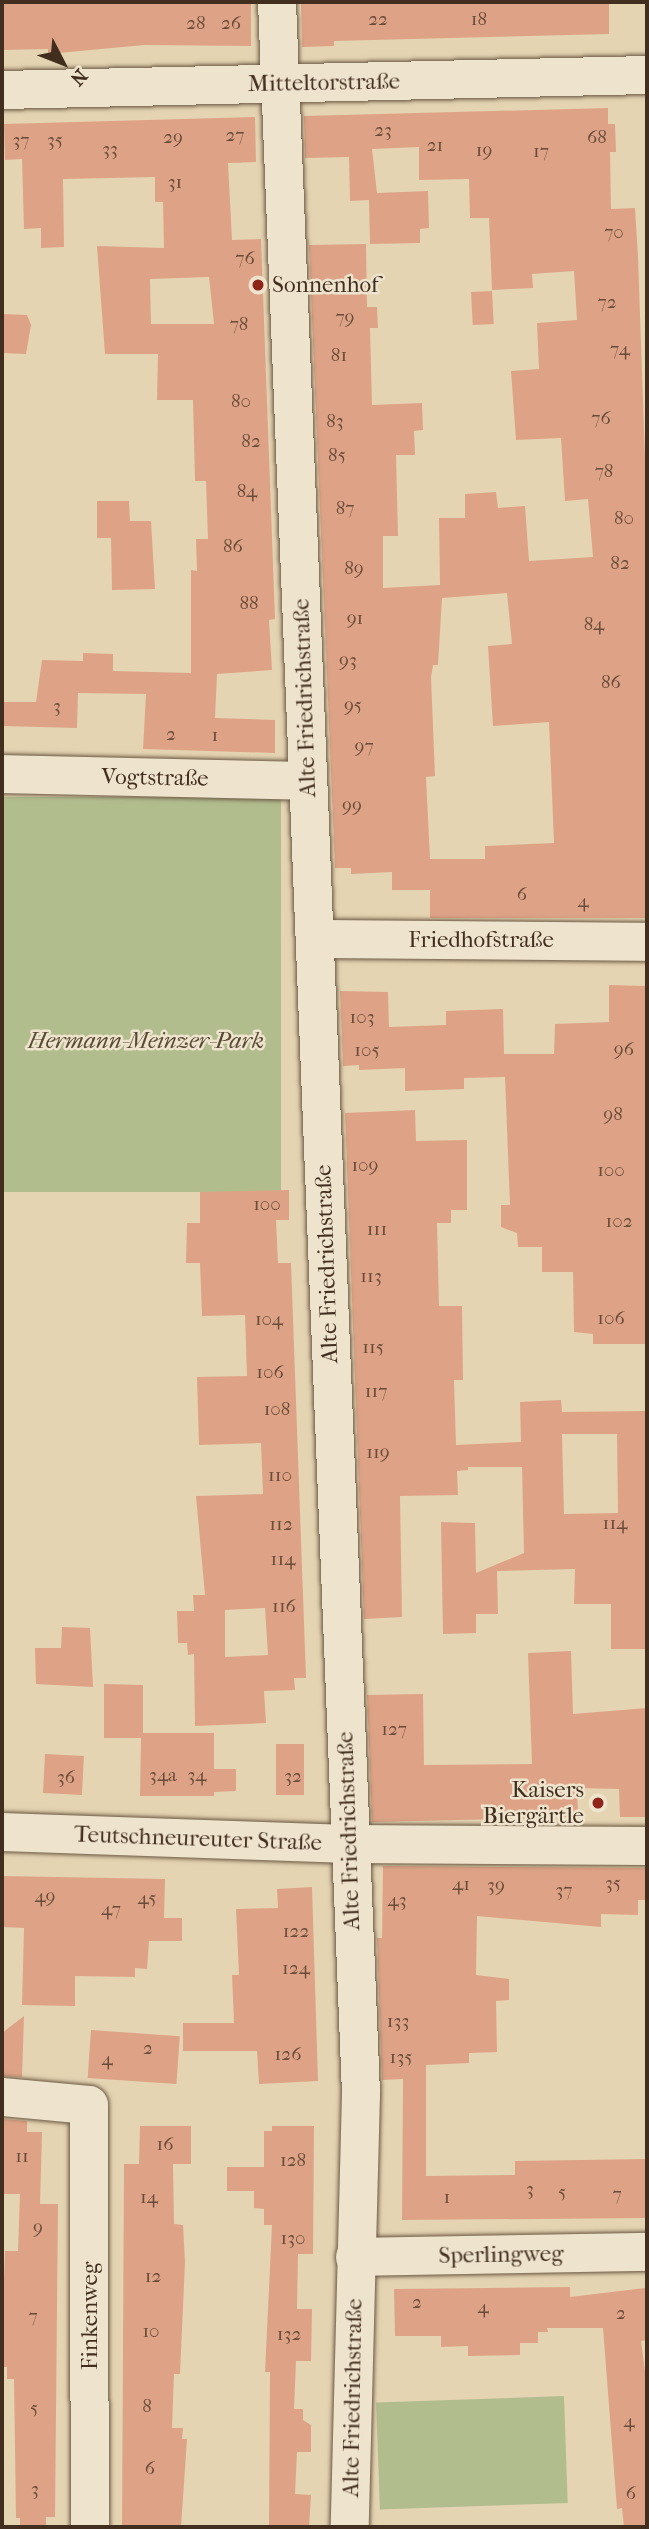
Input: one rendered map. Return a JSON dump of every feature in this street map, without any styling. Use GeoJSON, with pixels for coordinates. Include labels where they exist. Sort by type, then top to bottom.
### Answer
{"type":"FeatureCollection","features":[{"type":"Feature","properties":{"kind":"street","name":"Alte Friedrichstraße"},"geometry":{"type":"LineString","coordinates":[[277,2],[361,2094],[350,2527]]}},
{"type":"Feature","properties":{"kind":"street","name":"Mitteltorstraße"},"geometry":{"type":"LineString","coordinates":[[2,90],[647,75]]}},
{"type":"Feature","properties":{"kind":"street","name":"Vogtstraße"},"geometry":{"type":"LineString","coordinates":[[2,774],[309,781]]}},
{"type":"Feature","properties":{"kind":"street","name":"Friedhofstraße"},"geometry":{"type":"LineString","coordinates":[[315,939],[647,942]]}},
{"type":"Feature","properties":{"kind":"street","name":"Teutschneureuter Straße"},"geometry":{"type":"LineString","coordinates":[[2,1832],[349,1844],[647,1846]]}},
{"type":"Feature","properties":{"kind":"street","name":"Finkenweg"},"geometry":{"type":"LineString","coordinates":[[2,2097],[89,2105],[90,2527]]}},
{"type":"Feature","properties":{"kind":"street","name":"Sperlingweg"},"geometry":{"type":"LineString","coordinates":[[355,2257],[647,2252]]}},
{"type":"Feature","properties":{"kind":"green space","name":"Hermann-Meinzer-Park"},"geometry":{"type":"Polygon","coordinates":[[[2,797],[281,797],[281,1192],[2,1192],[2,797]]]}},
{"type":"Feature","properties":{"kind":"green space"},"geometry":{"type":"Polygon","coordinates":[[[564,2396],[568,2503],[380,2509],[376,2403],[564,2396]]]}},
{"type":"Feature","properties":{"kind":"building"},"geometry":{"type":"Polygon","coordinates":[[[2,2],[251,2],[251,46],[144,45],[48,54],[48,49],[2,50],[2,2]]]}},
{"type":"Feature","properties":{"kind":"building"},"geometry":{"type":"Polygon","coordinates":[[[301,2],[609,2],[609,34],[334,41],[334,46],[302,47],[301,2]]]}},
{"type":"Feature","properties":{"kind":"building"},"geometry":{"type":"Polygon","coordinates":[[[608,108],[608,124],[615,124],[616,152],[610,152],[611,209],[635,208],[638,257],[647,516],[647,918],[430,918],[430,890],[392,890],[392,872],[351,874],[351,868],[335,868],[309,245],[366,244],[367,307],[377,307],[378,328],[370,328],[372,405],[422,403],[423,430],[414,431],[415,455],[396,455],[398,536],[383,536],[383,588],[440,585],[439,518],[465,518],[465,494],[496,492],[498,508],[525,506],[529,561],[593,557],[588,499],[565,501],[561,438],[516,440],[511,371],[539,369],[537,323],[577,320],[574,271],[532,274],[533,288],[492,290],[489,218],[470,218],[469,179],[419,180],[419,147],[372,149],[377,193],[428,191],[429,228],[420,229],[420,243],[370,244],[369,200],[350,201],[349,157],[305,158],[304,116],[608,108]],[[507,593],[442,598],[438,665],[433,665],[431,677],[435,776],[426,777],[430,859],[485,859],[485,846],[554,843],[549,722],[493,726],[488,646],[512,644],[507,593]]]}},
{"type":"Feature","properties":{"kind":"building"},"geometry":{"type":"Polygon","coordinates":[[[255,117],[256,162],[228,163],[232,240],[261,239],[275,619],[269,620],[272,670],[217,674],[215,718],[275,720],[275,753],[143,749],[146,694],[78,693],[77,728],[2,726],[2,702],[36,702],[42,660],[83,661],[83,653],[113,654],[113,671],[191,673],[191,570],[197,571],[196,539],[208,539],[206,481],[195,481],[193,400],[157,400],[158,354],[105,354],[97,246],[164,248],[163,202],[155,202],[155,177],[63,179],[64,247],[41,248],[41,228],[24,229],[22,159],[5,160],[4,124],[255,117]],[[209,277],[150,279],[151,324],[214,324],[209,277]]]}},
{"type":"Feature","properties":{"kind":"building"},"geometry":{"type":"Polygon","coordinates":[[[492,291],[494,324],[473,325],[471,292],[492,291]]]}},
{"type":"Feature","properties":{"kind":"building"},"geometry":{"type":"Polygon","coordinates":[[[2,314],[27,315],[31,325],[26,354],[2,353],[2,314]]]}},
{"type":"Feature","properties":{"kind":"building"},"geometry":{"type":"Polygon","coordinates":[[[97,501],[129,501],[130,521],[151,521],[155,589],[112,590],[111,538],[97,538],[97,501]]]}},
{"type":"Feature","properties":{"kind":"building"},"geometry":{"type":"Polygon","coordinates":[[[609,985],[647,986],[647,1344],[593,1344],[593,1334],[574,1332],[573,1272],[542,1272],[542,1247],[518,1247],[517,1233],[501,1227],[501,1205],[510,1205],[505,1077],[464,1078],[464,1089],[405,1091],[405,1068],[359,1070],[359,1065],[343,1066],[340,991],[388,992],[389,1027],[446,1025],[446,1011],[503,1009],[504,1054],[554,1054],[555,1024],[609,1022],[609,985]]]}},
{"type":"Feature","properties":{"kind":"building"},"geometry":{"type":"Polygon","coordinates":[[[415,1110],[416,1141],[467,1140],[467,1210],[451,1210],[451,1223],[437,1223],[439,1306],[462,1306],[463,1380],[454,1380],[456,1445],[521,1442],[520,1402],[561,1400],[562,1412],[647,1411],[647,1649],[611,1649],[611,1604],[574,1604],[575,1569],[497,1571],[498,1614],[476,1614],[476,1633],[443,1634],[441,1522],[475,1523],[476,1573],[524,1553],[522,1467],[468,1467],[468,1470],[457,1471],[458,1495],[400,1496],[402,1617],[364,1619],[345,1113],[415,1110]],[[562,1434],[564,1514],[618,1513],[617,1434],[562,1434]]]}},
{"type":"Feature","properties":{"kind":"building"},"geometry":{"type":"Polygon","coordinates":[[[289,1190],[289,1220],[276,1220],[278,1263],[291,1263],[306,1678],[294,1678],[295,1690],[264,1691],[266,1723],[195,1726],[194,1654],[188,1655],[187,1643],[178,1643],[177,1611],[194,1611],[193,1595],[205,1595],[196,1496],[263,1494],[261,1443],[199,1445],[197,1377],[247,1376],[245,1315],[202,1316],[200,1263],[186,1263],[187,1223],[200,1223],[200,1192],[289,1190]],[[265,1608],[225,1610],[225,1657],[268,1655],[265,1608]]]}},
{"type":"Feature","properties":{"kind":"building"},"geometry":{"type":"Polygon","coordinates":[[[62,1627],[90,1628],[93,1687],[36,1684],[35,1648],[61,1648],[62,1627]]]}},
{"type":"Feature","properties":{"kind":"building"},"geometry":{"type":"Polygon","coordinates":[[[571,1651],[573,1714],[647,1708],[647,1817],[620,1817],[619,1789],[577,1788],[578,1817],[372,1822],[367,1695],[423,1694],[424,1765],[532,1764],[528,1653],[571,1651]]]}},
{"type":"Feature","properties":{"kind":"building"},"geometry":{"type":"Polygon","coordinates":[[[104,1684],[143,1685],[143,1733],[214,1733],[214,1769],[236,1769],[236,1791],[214,1792],[214,1796],[140,1796],[141,1738],[104,1738],[104,1684]]]}},
{"type":"Feature","properties":{"kind":"building"},"geometry":{"type":"Polygon","coordinates":[[[276,1744],[304,1744],[304,1795],[276,1795],[276,1744]]]}},
{"type":"Feature","properties":{"kind":"building"},"geometry":{"type":"Polygon","coordinates":[[[45,1754],[84,1756],[82,1795],[43,1793],[45,1754]]]}},
{"type":"Feature","properties":{"kind":"building"},"geometry":{"type":"Polygon","coordinates":[[[383,1866],[647,1868],[647,1900],[638,1900],[638,1915],[601,1914],[601,1927],[477,1916],[476,1975],[509,1979],[509,2000],[496,2001],[497,2052],[469,2053],[469,2063],[426,2065],[426,2176],[515,2175],[515,2161],[647,2159],[647,2218],[402,2220],[403,2079],[382,2080],[377,1938],[382,1938],[383,1866]]]}},
{"type":"Feature","properties":{"kind":"building"},"geometry":{"type":"Polygon","coordinates":[[[2,1876],[165,1879],[164,1918],[182,1918],[182,1941],[149,1941],[147,1969],[135,1968],[135,1977],[75,1976],[75,2006],[22,2005],[24,1928],[2,1927],[2,1876]]]}},
{"type":"Feature","properties":{"kind":"building"},"geometry":{"type":"Polygon","coordinates":[[[312,1887],[318,2081],[259,2084],[257,2051],[183,2051],[183,2023],[234,2023],[232,1975],[239,1975],[236,1909],[278,1908],[277,1889],[312,1887]]]}},
{"type":"Feature","properties":{"kind":"building"},"geometry":{"type":"Polygon","coordinates":[[[24,2016],[22,2077],[2,2076],[2,2033],[24,2016]]]}},
{"type":"Feature","properties":{"kind":"building"},"geometry":{"type":"Polygon","coordinates":[[[91,2030],[180,2036],[176,2084],[88,2078],[91,2030]]]}},
{"type":"Feature","properties":{"kind":"building"},"geometry":{"type":"Polygon","coordinates":[[[2,2119],[27,2121],[27,2132],[42,2132],[40,2204],[58,2204],[55,2517],[46,2517],[46,2527],[20,2527],[20,2518],[16,2518],[14,2379],[7,2379],[7,2367],[2,2367],[2,2343],[5,2251],[18,2251],[20,2194],[2,2194],[2,2119]]]}},
{"type":"Feature","properties":{"kind":"building"},"geometry":{"type":"Polygon","coordinates":[[[140,2126],[191,2126],[191,2164],[173,2164],[174,2224],[183,2225],[185,2262],[180,2374],[174,2374],[172,2428],[183,2428],[182,2439],[187,2439],[181,2527],[122,2527],[124,2164],[139,2164],[140,2126]]]}},
{"type":"Feature","properties":{"kind":"building"},"geometry":{"type":"Polygon","coordinates":[[[272,2126],[314,2126],[313,2254],[298,2254],[297,2309],[312,2309],[311,2361],[296,2361],[294,2409],[303,2409],[303,2420],[311,2425],[311,2452],[297,2452],[295,2494],[311,2495],[309,2527],[269,2527],[270,2372],[265,2372],[272,2225],[264,2225],[264,2209],[254,2208],[254,2191],[227,2191],[227,2167],[264,2167],[264,2131],[272,2131],[272,2126]]]}},
{"type":"Feature","properties":{"kind":"building"},"geometry":{"type":"Polygon","coordinates":[[[570,2287],[570,2297],[645,2288],[647,2340],[641,2341],[647,2386],[647,2525],[624,2527],[622,2508],[617,2509],[603,2328],[547,2328],[548,2332],[538,2332],[538,2343],[520,2343],[520,2355],[468,2356],[468,2346],[441,2347],[441,2336],[395,2336],[394,2289],[570,2287]]]}},
{"type":"Feature","properties":{"kind":"place","name":"Sonnenhof"},"geometry":{"type":"Point","coordinates":[258,285]}},
{"type":"Feature","properties":{"kind":"place","name":"Kaisers Biergärtle"},"geometry":{"type":"Point","coordinates":[598,1803]}}]}
